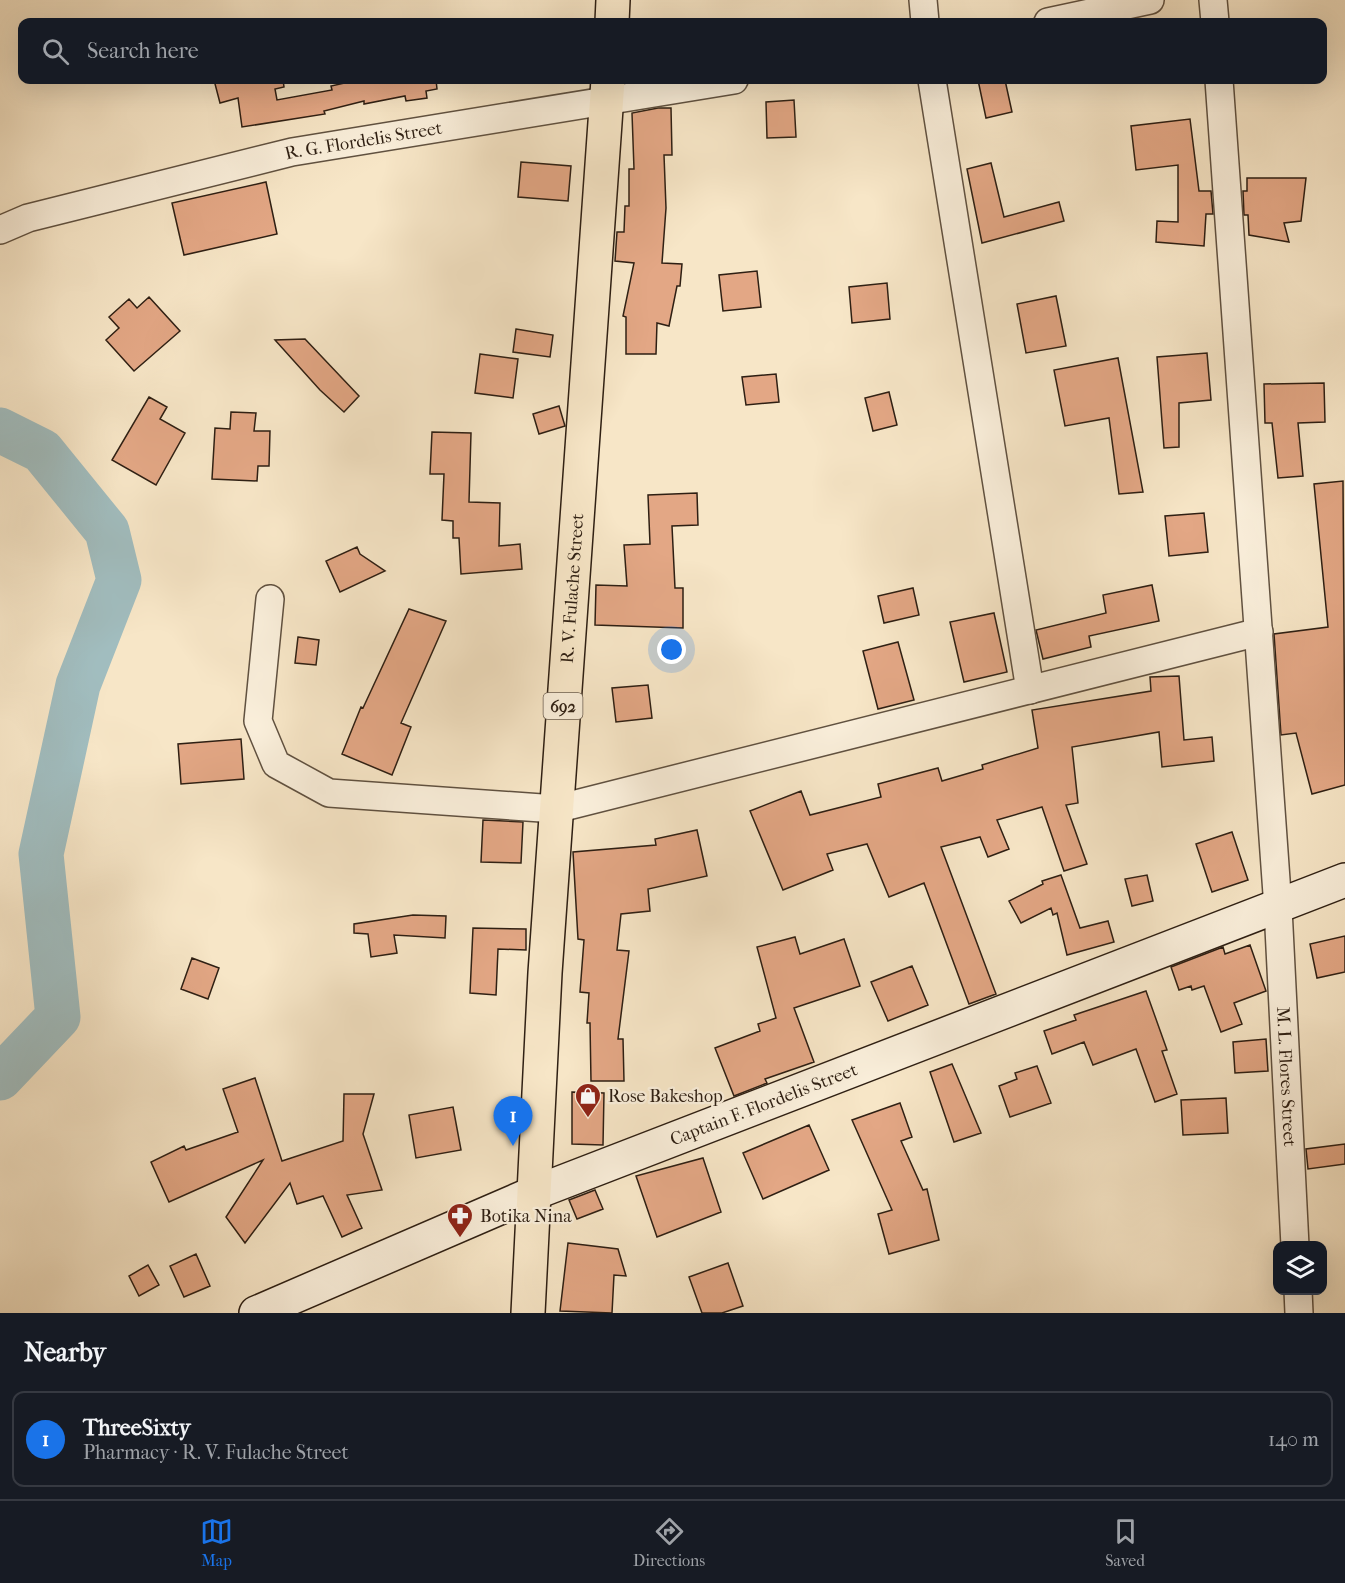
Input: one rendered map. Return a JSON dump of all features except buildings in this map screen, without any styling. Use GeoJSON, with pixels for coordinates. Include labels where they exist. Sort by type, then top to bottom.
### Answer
{"type":"FeatureCollection","features":[{"type":"Feature","properties":{"kind":"main road"},"geometry":{"type":"LineString","coordinates":[[612,18],[613,0]]}},
{"type":"Feature","properties":{"kind":"main road","name":"R. V. Fulache Street"},"geometry":{"type":"LineString","coordinates":[[528,1313],[556,809],[608,89]]}},
{"type":"Feature","properties":{"kind":"street"},"geometry":{"type":"LineString","coordinates":[[923,0],[925,18]]}},
{"type":"Feature","properties":{"kind":"street"},"geometry":{"type":"LineString","coordinates":[[1067,18],[1150,0]]}},
{"type":"Feature","properties":{"kind":"street"},"geometry":{"type":"LineString","coordinates":[[1213,0],[1215,18]]}},
{"type":"Feature","properties":{"kind":"street","name":"R. G. Flordelis Street"},"geometry":{"type":"LineString","coordinates":[[0,230],[28,218],[292,152],[608,89],[678,84]]}},
{"type":"Feature","properties":{"kind":"street"},"geometry":{"type":"LineString","coordinates":[[933,84],[1030,690]]}},
{"type":"Feature","properties":{"kind":"street","name":"M. L. Flores Street"},"geometry":{"type":"LineString","coordinates":[[1219,84],[1278,908],[1295,1241]]}},
{"type":"Feature","properties":{"kind":"street"},"geometry":{"type":"LineString","coordinates":[[270,599],[258,721],[276,764],[329,793],[556,809],[1259,632]]}},
{"type":"Feature","properties":{"kind":"street","name":"Captain F. Flordelis Street"},"geometry":{"type":"LineString","coordinates":[[256,1313],[534,1194],[1278,908],[1345,880]]}},
{"type":"Feature","properties":{"kind":"street"},"geometry":{"type":"LineString","coordinates":[[1298,1295],[1299,1313]]}},
{"type":"Feature","properties":{"kind":"waterway"},"geometry":{"type":"LineString","coordinates":[[0,430],[42,451],[107,531],[119,580],[78,685],[41,854],[58,1017],[0,1078]]}},
{"type":"Feature","properties":{"kind":"place","name":"Rose Bakeshop"},"geometry":{"type":"Point","coordinates":[588,1119]}},
{"type":"Feature","properties":{"kind":"place","name":"ThreeSixty"},"geometry":{"type":"Point","coordinates":[513,1146]}},
{"type":"Feature","properties":{"kind":"place","name":"Botika Nina"},"geometry":{"type":"Point","coordinates":[460,1239]}}]}
